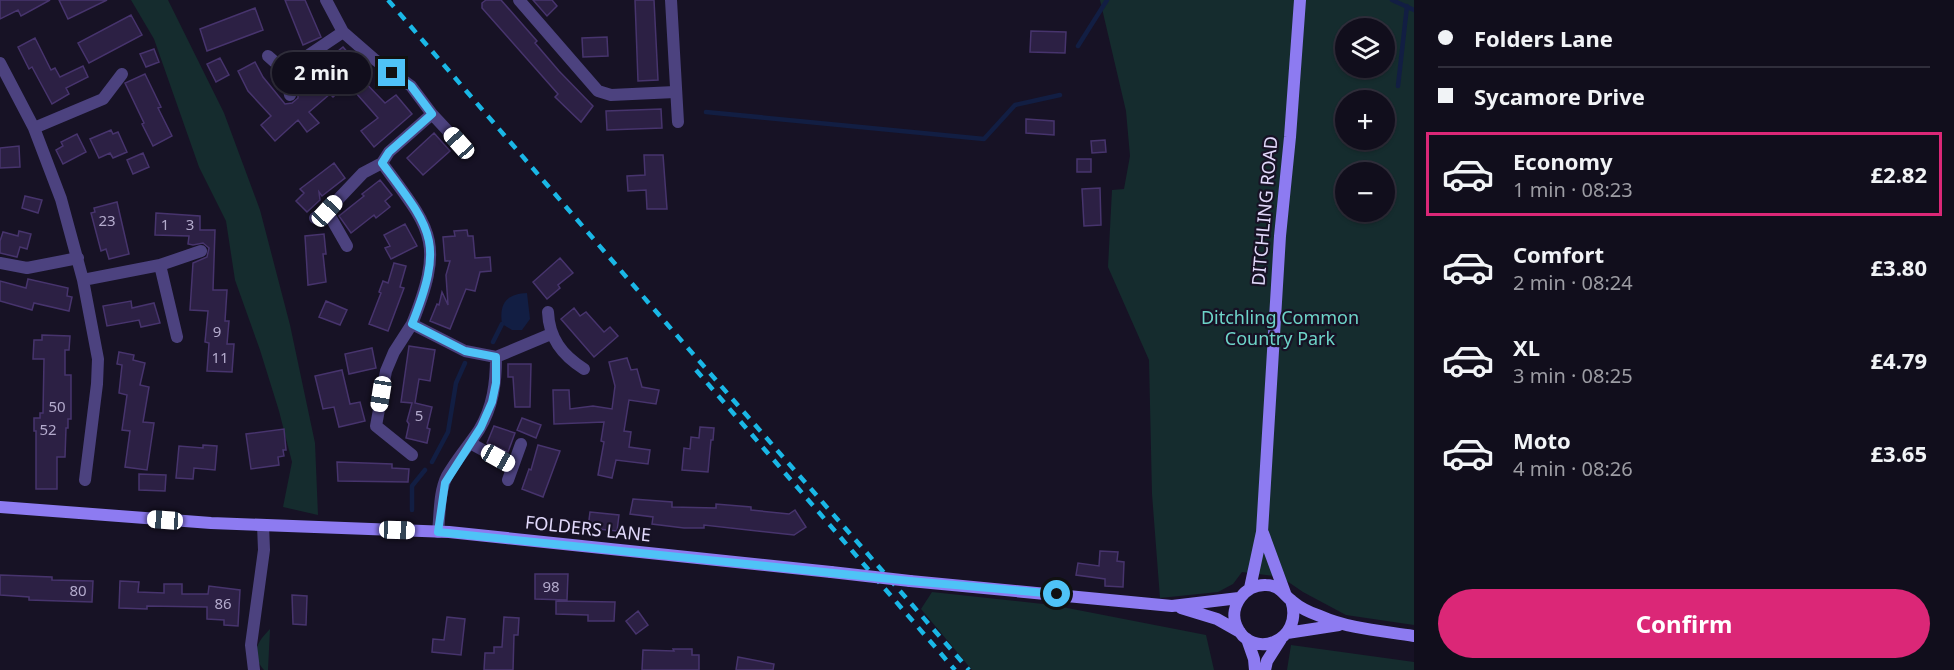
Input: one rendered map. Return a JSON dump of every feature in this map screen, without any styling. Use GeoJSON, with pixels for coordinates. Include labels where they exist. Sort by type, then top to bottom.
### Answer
{"type":"FeatureCollection","features":[{"type":"Feature","properties":{"kind":"main road","name":"DITCHLING ROAD"},"geometry":{"type":"LineString","coordinates":[[1250,588],[1262,532],[1280,236],[1300,0]]}},
{"type":"Feature","properties":{"kind":"main road","name":"FOLDERS LANE"},"geometry":{"type":"LineString","coordinates":[[0,507],[263,525],[438,532],[1172,606],[1217,619],[1244,635]]}},
{"type":"Feature","properties":{"kind":"main road","name":"DITCHLING ROAD"},"geometry":{"type":"LineString","coordinates":[[1262,532],[1288,597]]}},
{"type":"Feature","properties":{"kind":"main road"},"geometry":{"type":"LineString","coordinates":[[1255,670],[1254,659],[1234,616],[1239,598],[1250,588],[1274,586],[1319,616],[1344,624],[1414,636]]}},
{"type":"Feature","properties":{"kind":"main road"},"geometry":{"type":"LineString","coordinates":[[1265,670],[1294,617],[1288,597]]}},
{"type":"Feature","properties":{"kind":"main road","name":"FOLDERS LANE"},"geometry":{"type":"LineString","coordinates":[[1172,606],[1239,598]]}},
{"type":"Feature","properties":{"kind":"main road"},"geometry":{"type":"LineString","coordinates":[[1244,635],[1264,644],[1284,636],[1344,624]]}},
{"type":"Feature","properties":{"kind":"street"},"geometry":{"type":"LineString","coordinates":[[327,0],[343,32],[374,59],[411,86],[432,114],[459,143]]}},
{"type":"Feature","properties":{"kind":"street"},"geometry":{"type":"LineString","coordinates":[[519,0],[598,91],[611,95],[675,92]]}},
{"type":"Feature","properties":{"kind":"street"},"geometry":{"type":"LineString","coordinates":[[671,0],[678,122]]}},
{"type":"Feature","properties":{"kind":"street"},"geometry":{"type":"LineString","coordinates":[[285,71],[343,32]]}},
{"type":"Feature","properties":{"kind":"street"},"geometry":{"type":"LineString","coordinates":[[268,56],[285,71],[290,95]]}},
{"type":"Feature","properties":{"kind":"street"},"geometry":{"type":"LineString","coordinates":[[0,63],[34,128],[61,199],[83,280],[98,359],[85,480]]}},
{"type":"Feature","properties":{"kind":"street"},"geometry":{"type":"LineString","coordinates":[[34,128],[103,99],[122,74]]}},
{"type":"Feature","properties":{"kind":"street"},"geometry":{"type":"LineString","coordinates":[[315,218],[327,211],[363,172],[382,163],[389,152],[432,114]]}},
{"type":"Feature","properties":{"kind":"street"},"geometry":{"type":"LineString","coordinates":[[382,163],[419,213],[431,244],[431,265],[420,303],[412,324],[394,352],[386,371],[376,426],[412,455]]}},
{"type":"Feature","properties":{"kind":"street"},"geometry":{"type":"LineString","coordinates":[[327,211],[347,246]]}},
{"type":"Feature","properties":{"kind":"street"},"geometry":{"type":"LineString","coordinates":[[83,280],[160,265],[201,251]]}},
{"type":"Feature","properties":{"kind":"street"},"geometry":{"type":"LineString","coordinates":[[0,263],[27,268],[78,258]]}},
{"type":"Feature","properties":{"kind":"street"},"geometry":{"type":"LineString","coordinates":[[160,265],[177,337]]}},
{"type":"Feature","properties":{"kind":"street"},"geometry":{"type":"LineString","coordinates":[[548,312],[551,334],[558,347],[569,359],[585,369]]}},
{"type":"Feature","properties":{"kind":"street"},"geometry":{"type":"LineString","coordinates":[[412,324],[465,351],[496,357],[551,334]]}},
{"type":"Feature","properties":{"kind":"street"},"geometry":{"type":"LineString","coordinates":[[438,532],[445,483],[481,427],[492,402],[496,383],[496,357]]}},
{"type":"Feature","properties":{"kind":"street"},"geometry":{"type":"LineString","coordinates":[[470,443],[512,466]]}},
{"type":"Feature","properties":{"kind":"street"},"geometry":{"type":"LineString","coordinates":[[508,480],[521,444]]}},
{"type":"Feature","properties":{"kind":"street"},"geometry":{"type":"LineString","coordinates":[[254,670],[251,645],[264,550],[263,525]]}},
{"type":"Feature","properties":{"kind":"green space"},"geometry":{"type":"Polygon","coordinates":[[[131,0],[168,0],[224,113],[260,210],[290,325],[315,443],[318,515],[283,507],[292,462],[260,350],[235,280],[226,221],[199,167],[154,39],[131,0]]]}},
{"type":"Feature","properties":{"kind":"green space","name":"Ditchling Common Country Park"},"geometry":{"type":"Polygon","coordinates":[[[1100,0],[1414,0],[1414,625],[1346,615],[1303,592],[1281,577],[1242,572],[1233,584],[1218,592],[1160,598],[1152,494],[1149,360],[1108,267],[1112,190],[1124,189],[1130,156],[1126,111],[1100,0]]]}},
{"type":"Feature","properties":{"kind":"green space"},"geometry":{"type":"Polygon","coordinates":[[[932,592],[1052,605],[1206,635],[1214,670],[972,670],[921,609],[932,592]]]}},
{"type":"Feature","properties":{"kind":"green space"},"geometry":{"type":"Polygon","coordinates":[[[270,629],[268,670],[264,670],[256,653],[259,643],[270,629]]]}},
{"type":"Feature","properties":{"kind":"green space"},"geometry":{"type":"Polygon","coordinates":[[[1291,645],[1414,662],[1414,670],[1287,670],[1291,645]]]}},
{"type":"Feature","properties":{"kind":"water"},"geometry":{"type":"Polygon","coordinates":[[[527,293],[530,319],[522,330],[512,330],[502,324],[503,306],[514,295],[527,293]]]}},
{"type":"Feature","properties":{"kind":"building"},"geometry":{"type":"Polygon","coordinates":[[[0,0],[50,0],[21,16],[18,10],[0,19],[0,0]]]}},
{"type":"Feature","properties":{"kind":"building"},"geometry":{"type":"Polygon","coordinates":[[[59,0],[107,0],[68,19],[59,0]]]}},
{"type":"Feature","properties":{"kind":"building"},"geometry":{"type":"Polygon","coordinates":[[[285,0],[305,0],[321,37],[303,45],[285,0]]]}},
{"type":"Feature","properties":{"kind":"building"},"geometry":{"type":"Polygon","coordinates":[[[486,0],[501,0],[537,41],[535,43],[559,71],[593,106],[581,122],[555,97],[558,94],[482,8],[482,3],[486,0]]]}},
{"type":"Feature","properties":{"kind":"building"},"geometry":{"type":"Polygon","coordinates":[[[533,0],[552,0],[557,6],[547,16],[533,0]]]}},
{"type":"Feature","properties":{"kind":"building"},"geometry":{"type":"Polygon","coordinates":[[[635,0],[654,0],[658,80],[638,81],[635,0]]]}},
{"type":"Feature","properties":{"kind":"building"},"geometry":{"type":"Polygon","coordinates":[[[255,8],[263,30],[207,51],[200,29],[255,8]]]}},
{"type":"Feature","properties":{"kind":"building"},"geometry":{"type":"Polygon","coordinates":[[[131,15],[142,35],[89,63],[78,43],[131,15]]]}},
{"type":"Feature","properties":{"kind":"building"},"geometry":{"type":"Polygon","coordinates":[[[1031,31],[1066,32],[1065,53],[1030,52],[1031,31]]]}},
{"type":"Feature","properties":{"kind":"building"},"geometry":{"type":"Polygon","coordinates":[[[607,37],[608,56],[583,57],[582,38],[607,37]]]}},
{"type":"Feature","properties":{"kind":"building"},"geometry":{"type":"Polygon","coordinates":[[[35,38],[51,70],[55,68],[60,77],[83,66],[88,77],[66,88],[69,94],[52,104],[32,67],[29,69],[18,47],[35,38]]]}},
{"type":"Feature","properties":{"kind":"building"},"geometry":{"type":"Polygon","coordinates":[[[343,47],[357,63],[355,65],[359,71],[356,73],[385,103],[396,95],[412,114],[374,147],[361,131],[378,118],[348,84],[333,97],[330,94],[309,112],[319,123],[307,132],[298,120],[275,141],[261,125],[271,116],[248,91],[238,71],[255,62],[263,77],[285,104],[292,103],[298,98],[298,93],[327,68],[323,63],[343,47]]]}},
{"type":"Feature","properties":{"kind":"building"},"geometry":{"type":"Polygon","coordinates":[[[154,49],[159,62],[146,67],[140,54],[154,49]]]}},
{"type":"Feature","properties":{"kind":"building"},"geometry":{"type":"Polygon","coordinates":[[[220,58],[229,75],[216,82],[207,64],[220,58]]]}},
{"type":"Feature","properties":{"kind":"building"},"geometry":{"type":"Polygon","coordinates":[[[145,74],[172,136],[153,146],[125,83],[145,74]]]}},
{"type":"Feature","properties":{"kind":"building"},"geometry":{"type":"Polygon","coordinates":[[[661,109],[662,128],[607,130],[606,111],[661,109]]]}},
{"type":"Feature","properties":{"kind":"building"},"geometry":{"type":"Polygon","coordinates":[[[1026,119],[1054,121],[1054,135],[1026,133],[1026,119]]]}},
{"type":"Feature","properties":{"kind":"building"},"geometry":{"type":"Polygon","coordinates":[[[111,130],[113,134],[118,132],[127,152],[113,158],[110,153],[99,158],[90,139],[111,130]]]}},
{"type":"Feature","properties":{"kind":"building"},"geometry":{"type":"Polygon","coordinates":[[[434,133],[450,151],[423,175],[407,158],[434,133]]]}},
{"type":"Feature","properties":{"kind":"building"},"geometry":{"type":"Polygon","coordinates":[[[77,134],[86,152],[63,164],[56,150],[63,146],[61,142],[77,134]]]}},
{"type":"Feature","properties":{"kind":"building"},"geometry":{"type":"Polygon","coordinates":[[[1105,140],[1106,152],[1092,153],[1091,141],[1105,140]]]}},
{"type":"Feature","properties":{"kind":"building"},"geometry":{"type":"Polygon","coordinates":[[[19,146],[20,167],[0,168],[0,148],[19,146]]]}},
{"type":"Feature","properties":{"kind":"building"},"geometry":{"type":"Polygon","coordinates":[[[143,153],[149,167],[133,174],[127,160],[143,153]]]}},
{"type":"Feature","properties":{"kind":"building"},"geometry":{"type":"Polygon","coordinates":[[[644,155],[663,155],[667,209],[647,209],[646,190],[628,191],[627,176],[645,175],[644,155]]]}},
{"type":"Feature","properties":{"kind":"building"},"geometry":{"type":"Polygon","coordinates":[[[1077,159],[1091,159],[1091,172],[1077,172],[1077,159]]]}},
{"type":"Feature","properties":{"kind":"building"},"geometry":{"type":"Polygon","coordinates":[[[334,163],[345,178],[322,196],[319,192],[320,200],[307,212],[296,201],[304,193],[300,189],[334,163]]]}},
{"type":"Feature","properties":{"kind":"building"},"geometry":{"type":"Polygon","coordinates":[[[380,180],[392,195],[385,201],[390,207],[376,218],[374,215],[351,233],[339,216],[380,180]]]}},
{"type":"Feature","properties":{"kind":"building"},"geometry":{"type":"Polygon","coordinates":[[[1100,188],[1101,225],[1084,226],[1082,189],[1100,188]]]}},
{"type":"Feature","properties":{"kind":"building"},"geometry":{"type":"Polygon","coordinates":[[[25,196],[42,200],[38,213],[22,208],[25,196]]]}},
{"type":"Feature","properties":{"kind":"building"},"geometry":{"type":"Polygon","coordinates":[[[117,202],[129,254],[109,259],[106,249],[101,251],[91,213],[95,212],[94,208],[117,202]]]}},
{"type":"Feature","properties":{"kind":"building"},"geometry":{"type":"Polygon","coordinates":[[[156,213],[200,216],[200,230],[215,230],[213,290],[227,290],[225,321],[229,321],[227,344],[234,344],[232,372],[207,371],[209,343],[205,342],[208,311],[190,310],[193,263],[207,257],[209,248],[203,243],[188,244],[189,236],[155,235],[156,213]]]}},
{"type":"Feature","properties":{"kind":"building"},"geometry":{"type":"Polygon","coordinates":[[[405,224],[417,246],[391,259],[385,248],[390,246],[384,235],[405,224]]]}},
{"type":"Feature","properties":{"kind":"building"},"geometry":{"type":"Polygon","coordinates":[[[467,230],[468,236],[473,236],[475,258],[490,257],[491,271],[480,272],[475,291],[466,289],[450,329],[430,321],[437,304],[439,305],[442,292],[448,305],[446,275],[450,261],[445,261],[443,237],[455,236],[454,231],[467,230]]]}},
{"type":"Feature","properties":{"kind":"building"},"geometry":{"type":"Polygon","coordinates":[[[19,231],[31,234],[27,249],[20,247],[17,257],[0,253],[3,232],[18,236],[19,231]]]}},
{"type":"Feature","properties":{"kind":"building"},"geometry":{"type":"Polygon","coordinates":[[[324,234],[326,254],[323,254],[326,282],[308,285],[305,236],[324,234]]]}},
{"type":"Feature","properties":{"kind":"building"},"geometry":{"type":"Polygon","coordinates":[[[560,258],[573,273],[558,285],[560,288],[547,299],[533,282],[560,258]]]}},
{"type":"Feature","properties":{"kind":"building"},"geometry":{"type":"Polygon","coordinates":[[[394,263],[406,266],[400,287],[404,288],[388,331],[369,324],[381,293],[379,292],[383,281],[388,283],[394,263]]]}},
{"type":"Feature","properties":{"kind":"building"},"geometry":{"type":"Polygon","coordinates":[[[28,279],[68,288],[67,296],[72,297],[69,311],[34,303],[32,310],[0,301],[0,281],[26,288],[28,279]]]}},
{"type":"Feature","properties":{"kind":"building"},"geometry":{"type":"Polygon","coordinates":[[[131,301],[132,308],[154,303],[160,323],[141,327],[139,320],[107,326],[103,306],[131,301]]]}},
{"type":"Feature","properties":{"kind":"building"},"geometry":{"type":"Polygon","coordinates":[[[326,301],[347,310],[340,325],[319,317],[326,301]]]}},
{"type":"Feature","properties":{"kind":"building"},"geometry":{"type":"Polygon","coordinates":[[[574,308],[580,316],[586,312],[604,332],[610,327],[618,336],[594,357],[561,319],[574,308]]]}},
{"type":"Feature","properties":{"kind":"building"},"geometry":{"type":"Polygon","coordinates":[[[42,335],[70,336],[69,350],[65,350],[65,375],[71,375],[71,419],[68,419],[68,428],[66,428],[65,457],[57,457],[57,489],[36,489],[34,418],[40,418],[40,413],[43,413],[44,359],[33,359],[34,340],[42,340],[42,335]]]}},
{"type":"Feature","properties":{"kind":"building"},"geometry":{"type":"Polygon","coordinates":[[[409,346],[435,350],[430,381],[419,379],[415,403],[432,407],[427,428],[430,429],[427,443],[406,438],[409,424],[407,421],[412,403],[401,402],[409,346]]]}},
{"type":"Feature","properties":{"kind":"building"},"geometry":{"type":"Polygon","coordinates":[[[372,348],[376,368],[349,374],[345,354],[372,348]]]}},
{"type":"Feature","properties":{"kind":"building"},"geometry":{"type":"Polygon","coordinates":[[[119,352],[134,355],[133,360],[145,363],[140,385],[149,387],[143,422],[154,423],[147,470],[125,467],[130,431],[122,430],[127,395],[119,393],[122,365],[117,364],[119,352]]]}},
{"type":"Feature","properties":{"kind":"building"},"geometry":{"type":"Polygon","coordinates":[[[627,358],[631,370],[637,369],[642,387],[659,390],[656,404],[629,400],[624,431],[631,432],[629,447],[650,450],[648,464],[616,460],[612,478],[598,475],[604,442],[601,441],[604,422],[554,424],[553,390],[569,390],[570,409],[593,406],[612,409],[615,386],[609,362],[627,358]]]}},
{"type":"Feature","properties":{"kind":"building"},"geometry":{"type":"Polygon","coordinates":[[[508,364],[531,364],[530,407],[515,407],[513,377],[508,377],[508,364]]]}},
{"type":"Feature","properties":{"kind":"building"},"geometry":{"type":"Polygon","coordinates":[[[342,370],[350,404],[360,402],[365,421],[339,427],[334,407],[323,409],[315,376],[342,370]]]}},
{"type":"Feature","properties":{"kind":"building"},"geometry":{"type":"Polygon","coordinates":[[[522,418],[541,425],[536,438],[517,430],[522,418]]]}},
{"type":"Feature","properties":{"kind":"building"},"geometry":{"type":"Polygon","coordinates":[[[494,426],[515,433],[508,452],[487,443],[494,426]]]}},
{"type":"Feature","properties":{"kind":"building"},"geometry":{"type":"Polygon","coordinates":[[[700,427],[714,428],[708,472],[682,470],[684,448],[690,449],[691,437],[699,438],[700,427]]]}},
{"type":"Feature","properties":{"kind":"building"},"geometry":{"type":"Polygon","coordinates":[[[284,429],[286,450],[283,450],[284,456],[278,457],[279,465],[251,469],[246,434],[284,429]]]}},
{"type":"Feature","properties":{"kind":"building"},"geometry":{"type":"Polygon","coordinates":[[[203,445],[217,446],[215,470],[194,468],[193,479],[176,478],[179,446],[203,448],[203,445]]]}},
{"type":"Feature","properties":{"kind":"building"},"geometry":{"type":"Polygon","coordinates":[[[538,445],[560,451],[543,497],[522,489],[529,469],[531,470],[538,445]]]}},
{"type":"Feature","properties":{"kind":"building"},"geometry":{"type":"Polygon","coordinates":[[[337,462],[392,464],[392,468],[409,469],[408,482],[338,481],[337,462]]]}},
{"type":"Feature","properties":{"kind":"building"},"geometry":{"type":"Polygon","coordinates":[[[139,474],[166,475],[165,491],[139,490],[139,474]]]}},
{"type":"Feature","properties":{"kind":"building"},"geometry":{"type":"Polygon","coordinates":[[[633,499],[672,502],[672,507],[716,508],[716,504],[789,514],[795,510],[806,527],[794,535],[704,525],[704,528],[684,528],[652,524],[653,517],[630,514],[633,499]]]}},
{"type":"Feature","properties":{"kind":"building"},"geometry":{"type":"Polygon","coordinates":[[[590,512],[619,515],[617,531],[588,528],[590,512]]]}},
{"type":"Feature","properties":{"kind":"building"},"geometry":{"type":"Polygon","coordinates":[[[1100,551],[1118,552],[1117,561],[1124,562],[1123,587],[1105,586],[1105,579],[1076,575],[1078,563],[1099,566],[1100,551]]]}},
{"type":"Feature","properties":{"kind":"building"},"geometry":{"type":"Polygon","coordinates":[[[535,574],[568,574],[567,600],[535,599],[535,574]]]}},
{"type":"Feature","properties":{"kind":"building"},"geometry":{"type":"Polygon","coordinates":[[[0,575],[93,581],[92,602],[29,600],[29,597],[0,595],[0,575]]]}},
{"type":"Feature","properties":{"kind":"building"},"geometry":{"type":"Polygon","coordinates":[[[120,581],[139,582],[138,592],[164,593],[164,584],[182,584],[182,594],[208,594],[209,586],[240,590],[238,626],[224,625],[224,620],[207,619],[207,607],[119,608],[120,581]]]}},
{"type":"Feature","properties":{"kind":"building"},"geometry":{"type":"Polygon","coordinates":[[[292,595],[307,596],[306,625],[293,624],[292,595]]]}},
{"type":"Feature","properties":{"kind":"building"},"geometry":{"type":"Polygon","coordinates":[[[556,601],[615,602],[614,621],[588,621],[588,615],[556,614],[556,601]]]}},
{"type":"Feature","properties":{"kind":"building"},"geometry":{"type":"Polygon","coordinates":[[[638,611],[648,625],[636,634],[626,621],[638,611]]]}},
{"type":"Feature","properties":{"kind":"building"},"geometry":{"type":"Polygon","coordinates":[[[447,617],[465,619],[461,655],[432,652],[433,639],[444,640],[447,617]]]}},
{"type":"Feature","properties":{"kind":"building"},"geometry":{"type":"Polygon","coordinates":[[[504,617],[519,618],[518,635],[514,635],[513,670],[484,670],[485,653],[494,653],[494,647],[502,647],[504,617]]]}},
{"type":"Feature","properties":{"kind":"building"},"geometry":{"type":"Polygon","coordinates":[[[673,649],[692,649],[692,655],[699,655],[699,670],[642,670],[643,650],[674,651],[673,649]]]}},
{"type":"Feature","properties":{"kind":"building"},"geometry":{"type":"Polygon","coordinates":[[[738,657],[774,664],[773,670],[736,670],[738,657]]]}},
{"type":"Feature","properties":{"kind":"waterway"},"geometry":{"type":"LineString","coordinates":[[1078,46],[1107,0]]}},
{"type":"Feature","properties":{"kind":"waterway"},"geometry":{"type":"LineString","coordinates":[[1392,0],[1414,10]]}},
{"type":"Feature","properties":{"kind":"waterway"},"geometry":{"type":"LineString","coordinates":[[1398,86],[1407,6]]}},
{"type":"Feature","properties":{"kind":"waterway"},"geometry":{"type":"LineString","coordinates":[[706,112],[984,139],[1015,105],[1060,95]]}},
{"type":"Feature","properties":{"kind":"waterway"},"geometry":{"type":"LineString","coordinates":[[493,342],[502,324]]}},
{"type":"Feature","properties":{"kind":"waterway"},"geometry":{"type":"LineString","coordinates":[[432,462],[448,432],[456,383],[465,363]]}},
{"type":"Feature","properties":{"kind":"waterway"},"geometry":{"type":"LineString","coordinates":[[412,510],[412,486],[425,470]]}},
{"type":"Feature","properties":{"kind":"railway"},"geometry":{"type":"LineString","coordinates":[[388,0],[969,670]]}},
{"type":"Feature","properties":{"kind":"railway"},"geometry":{"type":"LineString","coordinates":[[696,370],[955,670]]}},
{"type":"Feature","properties":{"kind":"route"},"geometry":{"type":"LineString","coordinates":[[392,73],[411,86],[432,114],[389,152],[382,163],[419,213],[431,244],[431,265],[412,324],[465,351],[496,357],[496,383],[492,402],[481,427],[447,477],[442,495],[438,532],[1057,594]]}}]}
